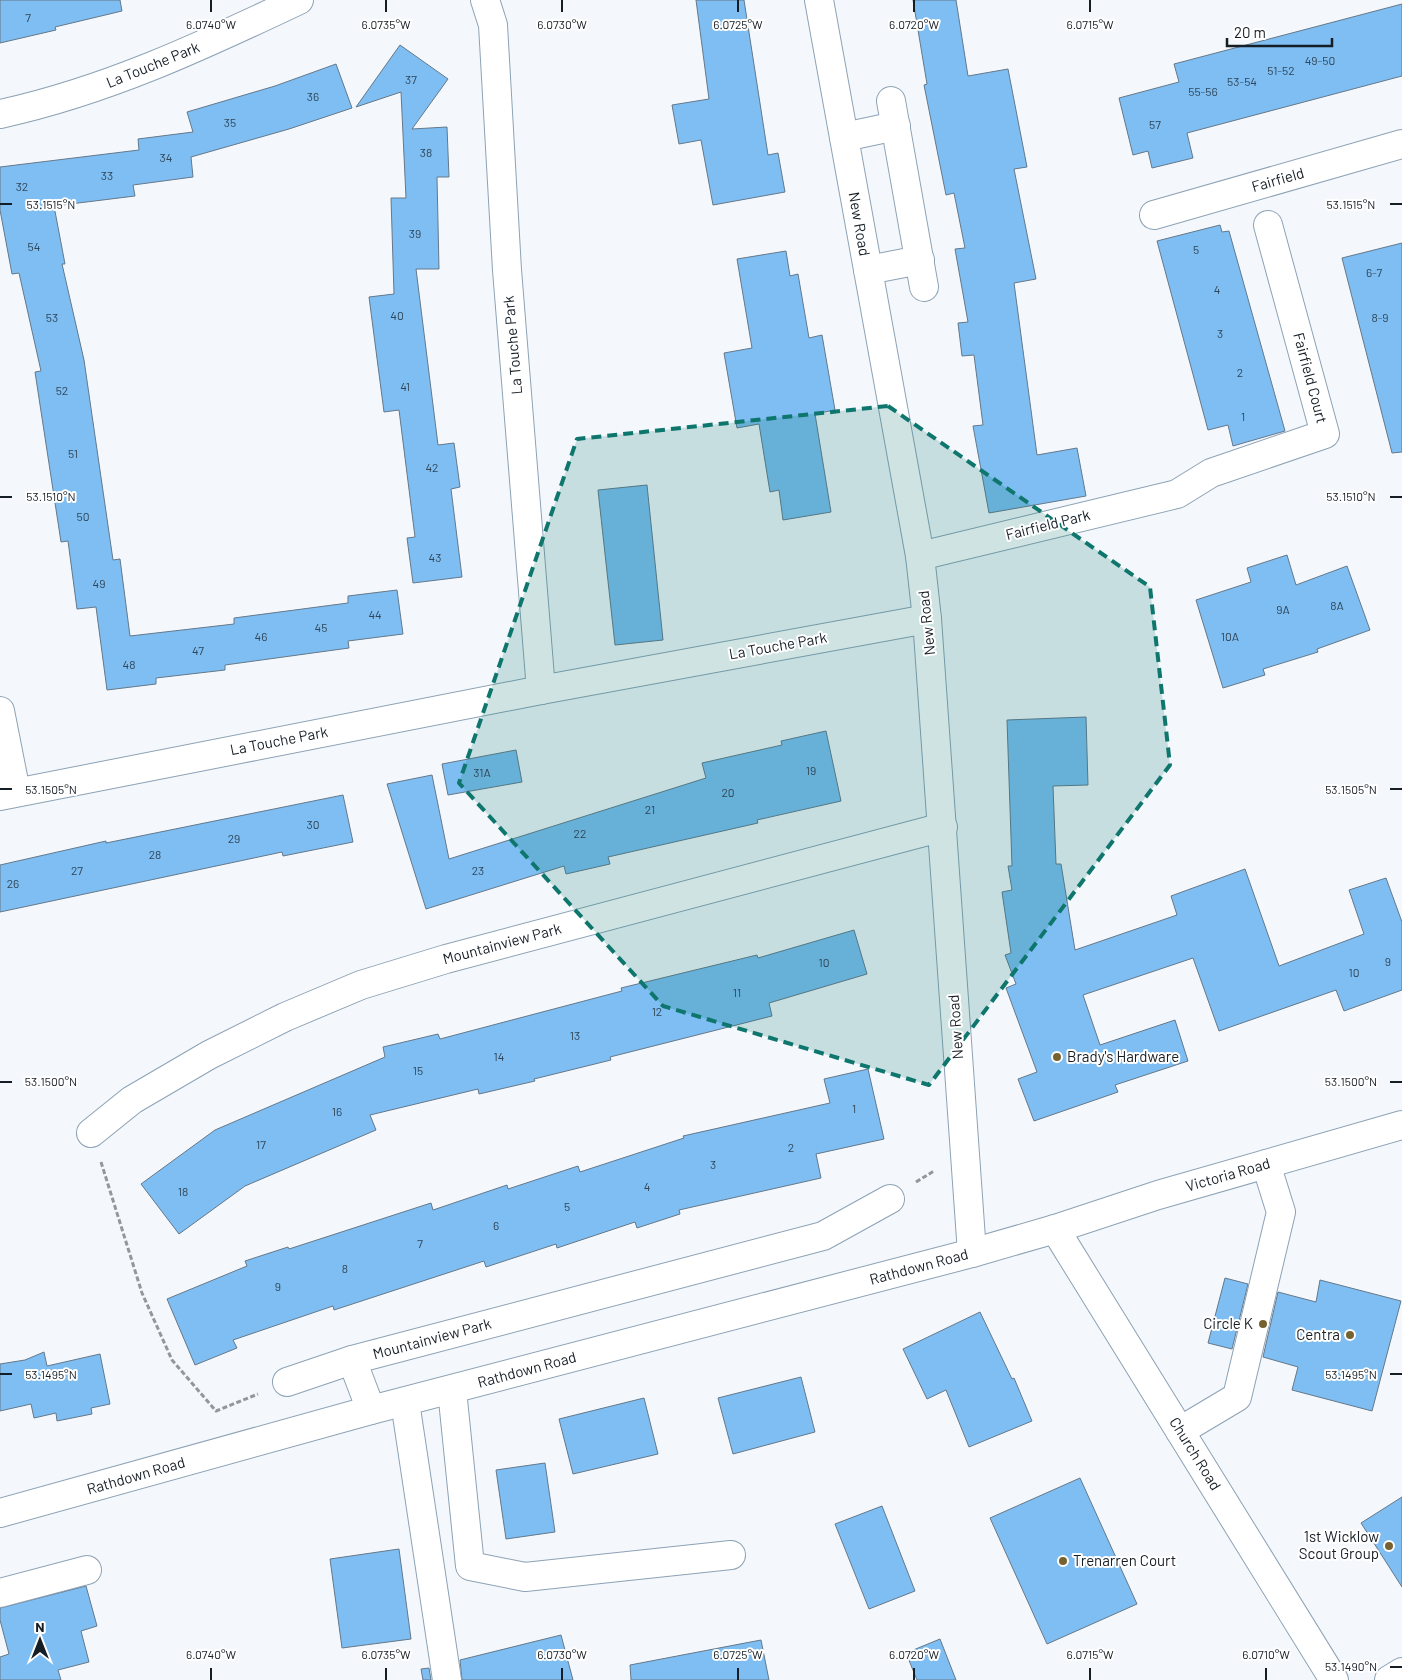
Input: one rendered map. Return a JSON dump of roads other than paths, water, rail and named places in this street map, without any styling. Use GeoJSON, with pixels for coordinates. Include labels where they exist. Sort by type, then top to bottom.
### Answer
{"type":"FeatureCollection","features":[{"type":"Feature","properties":{"kind":"street","name":"La Touche Park"},"geometry":{"type":"LineString","coordinates":[[0,114],[79,93],[149,69],[299,0]]}},
{"type":"Feature","properties":{"kind":"street","name":"La Touche Park"},"geometry":{"type":"LineString","coordinates":[[486,0],[493,25],[507,270],[541,690]]}},
{"type":"Feature","properties":{"kind":"street","name":"New Road"},"geometry":{"type":"LineString","coordinates":[[819,0],[920,556],[927,619],[943,827],[972,1253]]}},
{"type":"Feature","properties":{"kind":"street"},"geometry":{"type":"LineString","coordinates":[[844,137],[894,114],[924,287]]}},
{"type":"Feature","properties":{"kind":"street","name":"Fairfield"},"geometry":{"type":"LineString","coordinates":[[1154,215],[1402,144]]}},
{"type":"Feature","properties":{"kind":"street","name":"Fairfield Court"},"geometry":{"type":"LineString","coordinates":[[1177,494],[1211,473],[1325,434],[1268,225]]}},
{"type":"Feature","properties":{"kind":"street"},"geometry":{"type":"LineString","coordinates":[[868,270],[920,260]]}},
{"type":"Feature","properties":{"kind":"street","name":"Fairfield Park"},"geometry":{"type":"LineString","coordinates":[[920,556],[1177,494]]}},
{"type":"Feature","properties":{"kind":"street","name":"La Touche Park"},"geometry":{"type":"LineString","coordinates":[[0,711],[8,794],[541,690],[927,619]]}},
{"type":"Feature","properties":{"kind":"street","name":"Mountainview Park"},"geometry":{"type":"LineString","coordinates":[[91,1133],[132,1100],[209,1055],[285,1017],[361,985],[446,959],[943,827]]}},
{"type":"Feature","properties":{"kind":"street","name":"Victoria Road"},"geometry":{"type":"LineString","coordinates":[[1055,1229],[1158,1195],[1402,1125]]}},
{"type":"Feature","properties":{"kind":"street"},"geometry":{"type":"LineString","coordinates":[[1180,1431],[1237,1396],[1281,1212],[1266,1164]]}},
{"type":"Feature","properties":{"kind":"street","name":"Mountainview Park"},"geometry":{"type":"LineString","coordinates":[[287,1382],[352,1360],[823,1236],[890,1199]]}},
{"type":"Feature","properties":{"kind":"street","name":"Rathdown Road"},"geometry":{"type":"LineString","coordinates":[[0,1513],[371,1410],[972,1253],[1055,1229]]}},
{"type":"Feature","properties":{"kind":"street","name":"Church Road"},"geometry":{"type":"LineString","coordinates":[[1055,1229],[1334,1680]]}},
{"type":"Feature","properties":{"kind":"street"},"geometry":{"type":"LineString","coordinates":[[352,1360],[371,1410]]}},
{"type":"Feature","properties":{"kind":"street"},"geometry":{"type":"LineString","coordinates":[[452,1390],[470,1566],[525,1577],[731,1555]]}},
{"type":"Feature","properties":{"kind":"street"},"geometry":{"type":"LineString","coordinates":[[405,1402],[447,1680]]}},
{"type":"Feature","properties":{"kind":"street"},"geometry":{"type":"LineString","coordinates":[[0,1593],[88,1570]]}},
{"type":"Feature","properties":{"kind":"street"},"geometry":{"type":"LineString","coordinates":[[1390,1680],[1402,1672]]}},
{"type":"Feature","properties":{"kind":"place","name":"Brady's Hardware"},"geometry":{"type":"Point","coordinates":[1057,1057]}},
{"type":"Feature","properties":{"kind":"place","name":"Circle K"},"geometry":{"type":"Point","coordinates":[1263,1324]}},
{"type":"Feature","properties":{"kind":"place","name":"Centra"},"geometry":{"type":"Point","coordinates":[1350,1335]}},
{"type":"Feature","properties":{"kind":"place","name":"1st Wicklow Scout Group"},"geometry":{"type":"Point","coordinates":[1389,1546]}},
{"type":"Feature","properties":{"kind":"place","name":"Trenarren Court"},"geometry":{"type":"Point","coordinates":[1063,1561]}}]}
